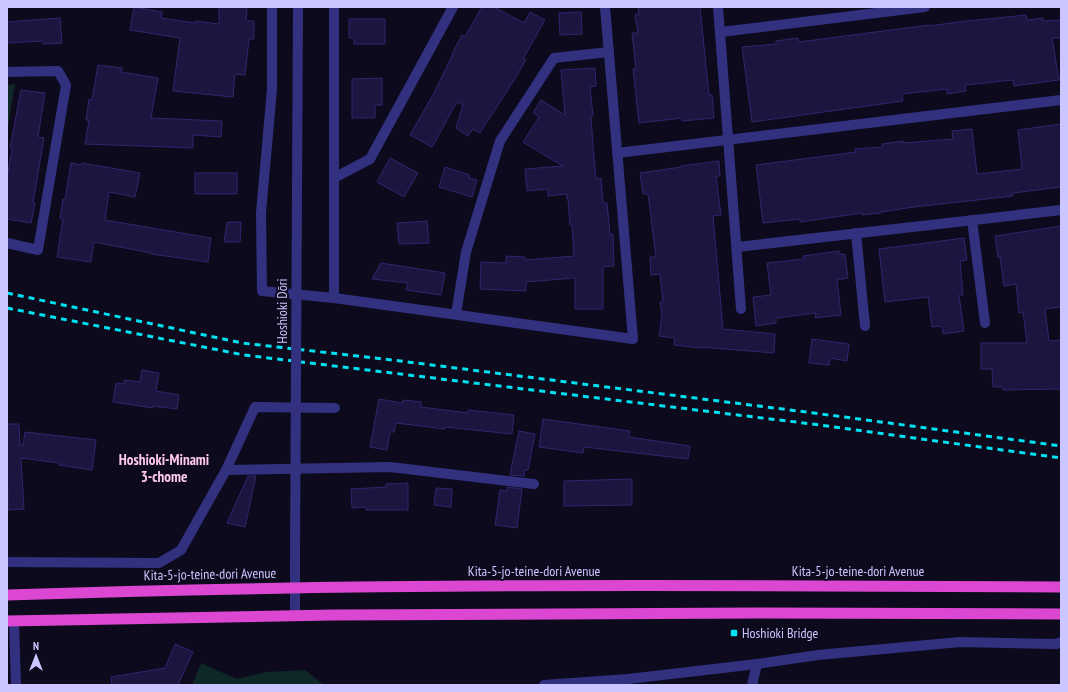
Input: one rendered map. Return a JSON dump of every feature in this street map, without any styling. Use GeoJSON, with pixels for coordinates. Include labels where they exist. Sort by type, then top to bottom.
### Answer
{"type":"FeatureCollection","features":[{"type":"Feature","properties":{"kind":"highway","name":"Kita-5-jo-teine-dori Avenue"},"geometry":{"type":"LineString","coordinates":[[7,595],[295,588],[749,585],[1061,587]]}},
{"type":"Feature","properties":{"kind":"highway"},"geometry":{"type":"LineString","coordinates":[[10,622],[295,615],[757,613],[1061,614]]}},
{"type":"Feature","properties":{"kind":"street"},"geometry":{"type":"LineString","coordinates":[[272,7],[272,89],[261,214],[262,291],[334,298],[633,339],[605,7]]}},
{"type":"Feature","properties":{"kind":"street","name":"Hoshioki Dōri"},"geometry":{"type":"LineString","coordinates":[[295,615],[298,7]]}},
{"type":"Feature","properties":{"kind":"street"},"geometry":{"type":"LineString","coordinates":[[334,7],[334,298]]}},
{"type":"Feature","properties":{"kind":"street"},"geometry":{"type":"LineString","coordinates":[[334,178],[370,159],[454,7]]}},
{"type":"Feature","properties":{"kind":"street"},"geometry":{"type":"LineString","coordinates":[[718,7],[742,309]]}},
{"type":"Feature","properties":{"kind":"street"},"geometry":{"type":"LineString","coordinates":[[721,32],[925,7]]}},
{"type":"Feature","properties":{"kind":"street"},"geometry":{"type":"LineString","coordinates":[[456,314],[466,252],[500,141],[554,58],[608,52]]}},
{"type":"Feature","properties":{"kind":"street"},"geometry":{"type":"LineString","coordinates":[[7,72],[58,71],[66,85],[38,250],[7,243]]}},
{"type":"Feature","properties":{"kind":"street"},"geometry":{"type":"LineString","coordinates":[[617,153],[1061,100]]}},
{"type":"Feature","properties":{"kind":"street"},"geometry":{"type":"LineString","coordinates":[[737,247],[1061,210]]}},
{"type":"Feature","properties":{"kind":"street"},"geometry":{"type":"LineString","coordinates":[[972,220],[985,323]]}},
{"type":"Feature","properties":{"kind":"street"},"geometry":{"type":"LineString","coordinates":[[856,233],[865,326]]}},
{"type":"Feature","properties":{"kind":"street"},"geometry":{"type":"LineString","coordinates":[[7,562],[159,563],[181,550],[226,470],[254,407],[336,408]]}},
{"type":"Feature","properties":{"kind":"street"},"geometry":{"type":"LineString","coordinates":[[226,470],[390,467],[534,484]]}},
{"type":"Feature","properties":{"kind":"street"},"geometry":{"type":"LineString","coordinates":[[10,622],[16,685]]}},
{"type":"Feature","properties":{"kind":"street"},"geometry":{"type":"LineString","coordinates":[[544,685],[628,679],[757,664],[818,655],[960,642],[1056,644],[1061,642]]}},
{"type":"Feature","properties":{"kind":"street"},"geometry":{"type":"LineString","coordinates":[[752,685],[757,664]]}},
{"type":"Feature","properties":{"kind":"green space"},"geometry":{"type":"Polygon","coordinates":[[[15,84],[7,133],[7,85],[15,84]]]}},
{"type":"Feature","properties":{"kind":"green space"},"geometry":{"type":"Polygon","coordinates":[[[201,663],[237,679],[267,672],[305,670],[324,685],[192,685],[201,663]]]}},
{"type":"Feature","properties":{"kind":"building"},"geometry":{"type":"Polygon","coordinates":[[[134,7],[162,12],[161,18],[196,23],[196,21],[219,24],[219,7],[247,7],[246,21],[254,21],[254,39],[249,39],[245,75],[235,74],[233,97],[173,91],[180,38],[130,30],[134,7]]]}},
{"type":"Feature","properties":{"kind":"building"},"geometry":{"type":"Polygon","coordinates":[[[482,7],[494,7],[524,23],[530,12],[545,20],[523,59],[526,60],[480,133],[473,129],[468,136],[456,128],[463,105],[457,102],[432,147],[410,135],[434,93],[462,35],[465,37],[482,7]]]}},
{"type":"Feature","properties":{"kind":"building"},"geometry":{"type":"Polygon","coordinates":[[[638,7],[700,7],[709,95],[712,95],[714,118],[682,121],[682,118],[639,123],[633,69],[636,69],[632,33],[638,33],[635,15],[639,14],[638,7]]]}},
{"type":"Feature","properties":{"kind":"building"},"geometry":{"type":"Polygon","coordinates":[[[581,12],[582,34],[560,35],[559,13],[581,12]]]}},
{"type":"Feature","properties":{"kind":"building"},"geometry":{"type":"Polygon","coordinates":[[[1026,15],[1027,20],[1043,18],[1043,21],[1061,20],[1061,38],[1052,38],[1059,80],[1014,86],[1013,80],[965,85],[966,91],[947,94],[947,89],[902,94],[903,101],[752,122],[742,47],[776,44],[776,41],[798,38],[799,42],[929,25],[1026,15]]]}},
{"type":"Feature","properties":{"kind":"building"},"geometry":{"type":"Polygon","coordinates":[[[60,18],[62,43],[43,44],[43,41],[7,43],[7,22],[60,18]]]}},
{"type":"Feature","properties":{"kind":"building"},"geometry":{"type":"Polygon","coordinates":[[[349,19],[385,19],[385,44],[354,44],[354,38],[349,38],[349,19]]]}},
{"type":"Feature","properties":{"kind":"building"},"geometry":{"type":"Polygon","coordinates":[[[98,65],[122,68],[121,72],[158,78],[151,118],[222,121],[221,137],[193,135],[193,148],[85,144],[89,120],[86,120],[89,99],[92,100],[98,65]]]}},
{"type":"Feature","properties":{"kind":"building"},"geometry":{"type":"Polygon","coordinates":[[[595,68],[596,86],[590,87],[596,179],[601,178],[603,203],[607,203],[610,234],[613,234],[614,266],[603,267],[603,309],[575,309],[575,278],[526,282],[526,291],[480,289],[481,262],[506,263],[506,256],[525,257],[525,260],[574,256],[572,225],[570,225],[567,194],[548,196],[548,189],[527,191],[525,169],[563,166],[523,142],[539,117],[533,113],[541,100],[565,115],[561,70],[595,68]]]}},
{"type":"Feature","properties":{"kind":"building"},"geometry":{"type":"Polygon","coordinates":[[[382,78],[382,105],[375,105],[375,118],[352,118],[352,79],[382,78]]]}},
{"type":"Feature","properties":{"kind":"building"},"geometry":{"type":"Polygon","coordinates":[[[21,90],[45,93],[38,137],[44,138],[31,223],[7,219],[7,178],[12,149],[10,148],[21,90]]]}},
{"type":"Feature","properties":{"kind":"building"},"geometry":{"type":"Polygon","coordinates":[[[1061,124],[1061,187],[1013,193],[1013,196],[914,207],[881,213],[862,215],[862,213],[800,222],[800,219],[763,223],[756,165],[856,152],[855,149],[882,147],[882,144],[903,141],[903,143],[953,139],[952,131],[972,129],[977,174],[1022,169],[1018,130],[1061,124]]]}},
{"type":"Feature","properties":{"kind":"building"},"geometry":{"type":"Polygon","coordinates":[[[390,158],[418,173],[404,197],[377,182],[390,158]]]}},
{"type":"Feature","properties":{"kind":"building"},"geometry":{"type":"Polygon","coordinates":[[[719,161],[720,176],[716,176],[721,215],[713,216],[723,329],[775,334],[774,353],[674,345],[675,338],[659,336],[662,314],[660,302],[663,302],[660,274],[651,275],[650,257],[656,257],[648,194],[643,194],[640,173],[719,161]]]}},
{"type":"Feature","properties":{"kind":"building"},"geometry":{"type":"Polygon","coordinates":[[[71,163],[82,165],[82,163],[140,173],[135,197],[109,192],[105,220],[211,238],[208,262],[151,254],[94,242],[91,262],[57,257],[63,219],[60,218],[63,199],[65,200],[71,163]]]}},
{"type":"Feature","properties":{"kind":"building"},"geometry":{"type":"Polygon","coordinates":[[[445,167],[470,175],[469,178],[477,180],[472,197],[439,187],[445,167]]]}},
{"type":"Feature","properties":{"kind":"building"},"geometry":{"type":"Polygon","coordinates":[[[195,173],[237,173],[237,194],[195,194],[195,173]]]}},
{"type":"Feature","properties":{"kind":"building"},"geometry":{"type":"Polygon","coordinates":[[[427,221],[429,243],[399,244],[397,223],[427,221]]]}},
{"type":"Feature","properties":{"kind":"building"},"geometry":{"type":"Polygon","coordinates":[[[227,222],[241,222],[240,242],[224,242],[227,222]]]}},
{"type":"Feature","properties":{"kind":"building"},"geometry":{"type":"Polygon","coordinates":[[[1061,226],[1061,307],[1045,309],[1049,341],[1061,340],[1061,389],[1003,390],[1003,387],[993,387],[992,369],[981,369],[981,343],[1027,343],[1023,312],[1019,313],[1016,284],[1004,286],[1000,257],[998,257],[995,236],[1061,226]]]}},
{"type":"Feature","properties":{"kind":"building"},"geometry":{"type":"Polygon","coordinates":[[[964,238],[967,260],[960,261],[963,295],[959,295],[964,331],[943,334],[942,326],[932,327],[928,297],[885,302],[879,249],[964,238]]]}},
{"type":"Feature","properties":{"kind":"building"},"geometry":{"type":"Polygon","coordinates":[[[839,251],[839,254],[845,254],[848,278],[837,280],[841,315],[815,318],[816,313],[776,318],[776,323],[756,326],[753,297],[771,295],[767,263],[804,259],[803,256],[839,251]]]}},
{"type":"Feature","properties":{"kind":"building"},"geometry":{"type":"Polygon","coordinates":[[[381,263],[445,273],[441,295],[406,290],[408,283],[372,279],[381,263]]]}},
{"type":"Feature","properties":{"kind":"building"},"geometry":{"type":"Polygon","coordinates":[[[812,339],[849,344],[847,361],[830,358],[829,365],[809,363],[812,339]]]}},
{"type":"Feature","properties":{"kind":"building"},"geometry":{"type":"Polygon","coordinates":[[[142,370],[159,373],[156,391],[179,395],[177,409],[153,406],[153,408],[113,402],[116,383],[124,384],[124,380],[140,382],[142,370]]]}},
{"type":"Feature","properties":{"kind":"building"},"geometry":{"type":"Polygon","coordinates":[[[379,399],[402,403],[403,400],[421,402],[421,407],[468,413],[468,410],[514,415],[512,434],[445,427],[445,429],[396,423],[394,432],[390,432],[387,450],[370,447],[379,399]]]}},
{"type":"Feature","properties":{"kind":"building"},"geometry":{"type":"Polygon","coordinates":[[[543,419],[630,431],[629,437],[690,446],[688,459],[584,447],[583,453],[539,447],[543,419]]]}},
{"type":"Feature","properties":{"kind":"building"},"geometry":{"type":"Polygon","coordinates":[[[7,424],[19,424],[20,445],[23,445],[25,432],[96,440],[92,470],[59,465],[59,463],[21,458],[24,509],[8,510],[7,424]]]}},
{"type":"Feature","properties":{"kind":"building"},"geometry":{"type":"Polygon","coordinates":[[[519,431],[535,434],[528,470],[525,470],[524,476],[510,475],[519,431]]]}},
{"type":"Feature","properties":{"kind":"building"},"geometry":{"type":"Polygon","coordinates":[[[248,476],[256,476],[245,527],[227,523],[248,476]]]}},
{"type":"Feature","properties":{"kind":"building"},"geometry":{"type":"Polygon","coordinates":[[[632,479],[632,505],[564,506],[564,481],[632,479]]]}},
{"type":"Feature","properties":{"kind":"building"},"geometry":{"type":"Polygon","coordinates":[[[408,483],[408,510],[366,510],[366,507],[352,508],[351,489],[386,487],[386,484],[408,483]]]}},
{"type":"Feature","properties":{"kind":"building"},"geometry":{"type":"Polygon","coordinates":[[[507,487],[522,489],[517,528],[495,525],[500,490],[507,491],[507,487]]]}},
{"type":"Feature","properties":{"kind":"building"},"geometry":{"type":"Polygon","coordinates":[[[436,488],[452,489],[451,507],[434,505],[436,488]]]}},
{"type":"Feature","properties":{"kind":"building"},"geometry":{"type":"Polygon","coordinates":[[[175,644],[193,652],[178,685],[112,685],[111,677],[165,668],[175,644]]]}},
{"type":"Feature","properties":{"kind":"railway"},"geometry":{"type":"LineString","coordinates":[[7,293],[242,343],[392,360],[814,413],[1061,446]]}},
{"type":"Feature","properties":{"kind":"railway"},"geometry":{"type":"LineString","coordinates":[[7,308],[244,355],[812,424],[1061,458]]}},
{"type":"Feature","properties":{"kind":"place","name":"Hoshioki Bridge"},"geometry":{"type":"Point","coordinates":[734,633]}},
{"type":"Feature","properties":{"kind":"district","name":"Hoshioki-Minami 3-chome"},"geometry":{"type":"Point","coordinates":[164,468]}}]}
